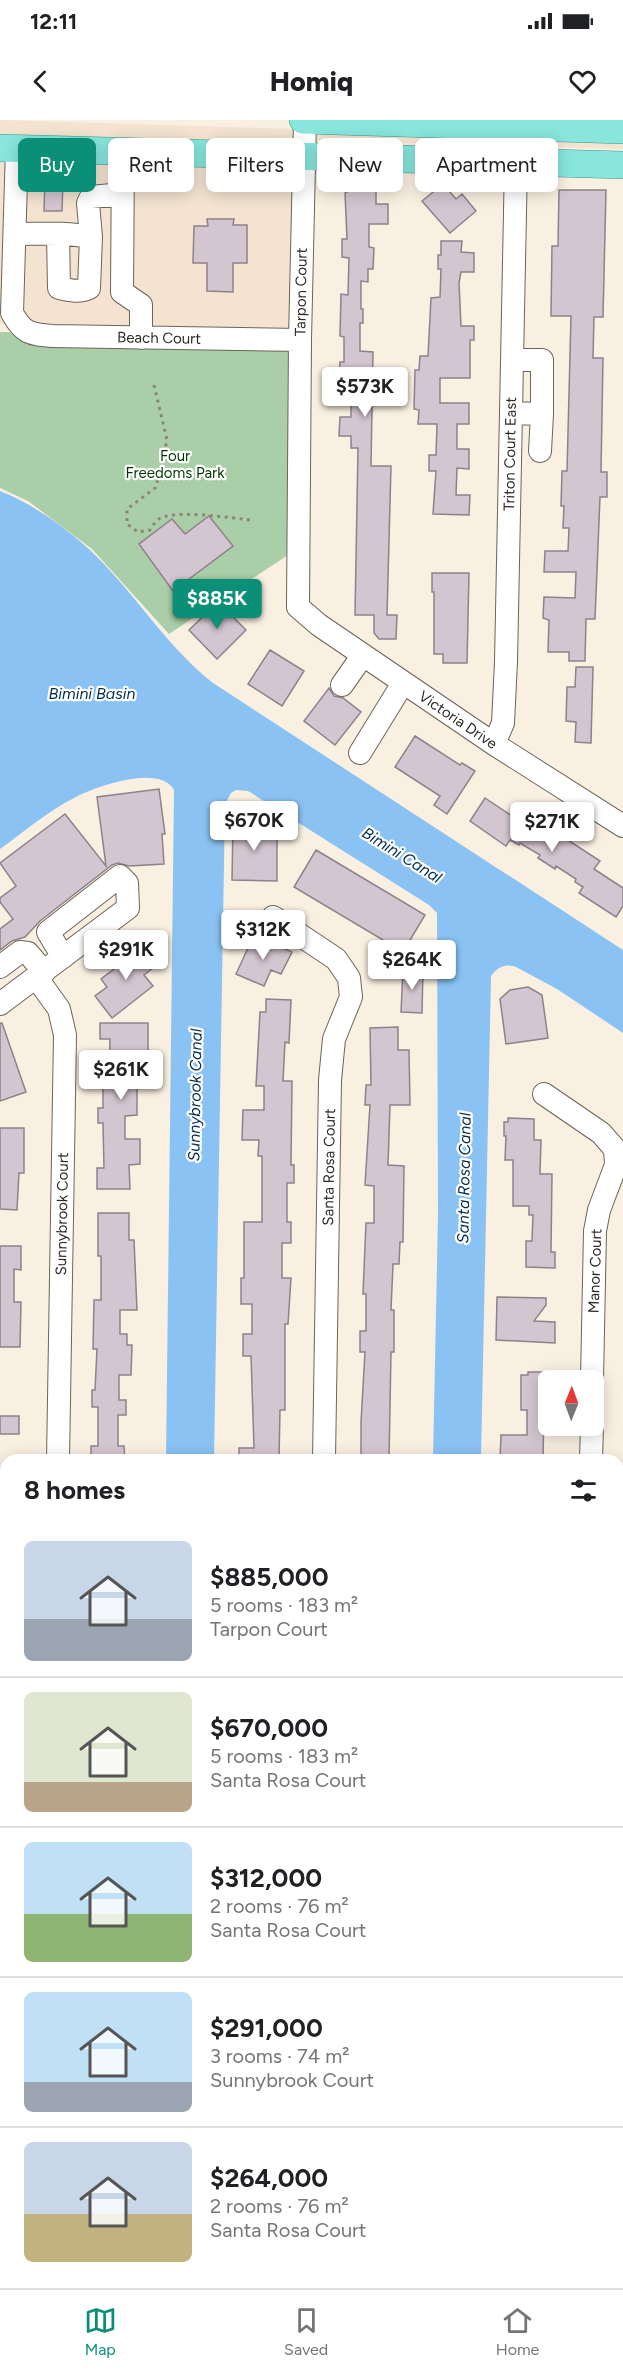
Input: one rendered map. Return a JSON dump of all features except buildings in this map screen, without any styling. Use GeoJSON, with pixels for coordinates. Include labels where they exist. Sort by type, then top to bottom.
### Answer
{"type":"FeatureCollection","features":[{"type":"Feature","properties":{"kind":"main road"},"geometry":{"type":"LineString","coordinates":[[304,120],[542,124],[623,130]]}},
{"type":"Feature","properties":{"kind":"main road"},"geometry":{"type":"LineString","coordinates":[[9,148],[108,151]]}},
{"type":"Feature","properties":{"kind":"main road"},"geometry":{"type":"LineString","coordinates":[[305,156],[415,159]]}},
{"type":"Feature","properties":{"kind":"main road"},"geometry":{"type":"LineString","coordinates":[[558,163],[623,165]]}},
{"type":"Feature","properties":{"kind":"street","name":"Tarpon Court"},"geometry":{"type":"LineString","coordinates":[[304,120],[304,138]]}},
{"type":"Feature","properties":{"kind":"street"},"geometry":{"type":"LineString","coordinates":[[7,280],[15,234],[8,188],[9,148]]}},
{"type":"Feature","properties":{"kind":"street","name":"Tarpon Court"},"geometry":{"type":"LineString","coordinates":[[298,607],[303,192]]}},
{"type":"Feature","properties":{"kind":"street","name":"Triton Court East"},"geometry":{"type":"LineString","coordinates":[[494,744],[503,723],[515,192]]}},
{"type":"Feature","properties":{"kind":"street"},"geometry":{"type":"LineString","coordinates":[[58,234],[59,288],[73,291],[88,288],[91,237],[88,203],[91,197],[122,194],[122,292],[141,305],[141,338]]}},
{"type":"Feature","properties":{"kind":"street"},"geometry":{"type":"LineString","coordinates":[[15,234],[79,234],[91,237]]}},
{"type":"Feature","properties":{"kind":"street","name":"Beach Court"},"geometry":{"type":"LineString","coordinates":[[7,280],[12,313],[20,327],[35,334],[300,340]]}},
{"type":"Feature","properties":{"kind":"street"},"geometry":{"type":"LineString","coordinates":[[512,360],[542,360],[540,451]]}},
{"type":"Feature","properties":{"kind":"street"},"geometry":{"type":"LineString","coordinates":[[511,413],[542,414]]}},
{"type":"Feature","properties":{"kind":"street","name":"Victoria Drive"},"geometry":{"type":"LineString","coordinates":[[298,607],[319,625],[494,744],[623,826]]}},
{"type":"Feature","properties":{"kind":"street"},"geometry":{"type":"LineString","coordinates":[[342,686],[363,655]]}},
{"type":"Feature","properties":{"kind":"street"},"geometry":{"type":"LineString","coordinates":[[360,753],[404,683]]}},
{"type":"Feature","properties":{"kind":"street"},"geometry":{"type":"LineString","coordinates":[[0,1004],[63,957],[128,908],[127,883],[120,876],[48,932],[63,957]]}},
{"type":"Feature","properties":{"kind":"street","name":"Santa Rosa Court"},"geometry":{"type":"LineString","coordinates":[[273,917],[336,958],[344,968],[352,987],[350,1004],[334,1039],[330,1080],[324,1454]]}},
{"type":"Feature","properties":{"kind":"street","name":"Sunnybrook Court"},"geometry":{"type":"LineString","coordinates":[[0,968],[20,952],[28,953],[59,1009],[65,1035],[58,1454]]}},
{"type":"Feature","properties":{"kind":"street","name":"Manor Court"},"geometry":{"type":"LineString","coordinates":[[544,1094],[601,1133],[615,1149],[615,1170],[601,1201],[595,1231],[592,1370]]}},
{"type":"Feature","properties":{"kind":"street"},"geometry":{"type":"LineString","coordinates":[[591,1454],[592,1436]]}},
{"type":"Feature","properties":{"kind":"path"},"geometry":{"type":"LineString","coordinates":[[154,385],[167,440],[165,452],[155,488],[127,509],[127,524],[138,532],[150,530],[157,519],[169,515],[250,520]]}},
{"type":"Feature","properties":{"kind":"shaded area"},"geometry":{"type":"Polygon","coordinates":[[[0,120],[623,139],[623,149],[558,147],[558,138],[415,138],[415,143],[403,143],[403,138],[317,138],[314,147],[305,147],[305,138],[206,138],[206,144],[194,144],[194,138],[108,138],[108,142],[96,141],[96,138],[0,139],[0,120]]]}},
{"type":"Feature","properties":{"kind":"shaded area"},"geometry":{"type":"Polygon","coordinates":[[[0,157],[18,157],[18,192],[96,192],[96,159],[108,160],[108,192],[194,192],[194,162],[206,162],[206,192],[305,192],[305,165],[314,165],[309,340],[0,324],[0,157]]]}},
{"type":"Feature","properties":{"kind":"green space","name":"Four Freedoms Park"},"geometry":{"type":"Polygon","coordinates":[[[0,332],[9,332],[33,344],[294,350],[291,553],[169,634],[92,549],[28,501],[0,488],[0,332]]]}},
{"type":"Feature","properties":{"kind":"water"},"geometry":{"type":"Polygon","coordinates":[[[0,491],[28,504],[56,522],[82,543],[118,579],[183,656],[213,683],[623,950],[623,1033],[557,989],[516,967],[508,965],[502,967],[491,976],[481,1454],[433,1454],[438,1215],[437,913],[429,905],[248,791],[236,790],[231,793],[225,804],[214,1454],[166,1454],[174,790],[167,782],[142,778],[98,788],[56,808],[0,849],[0,491]]]}},
{"type":"Feature","properties":{"kind":"water label","name":"Bimini Basin"},"geometry":{"type":"Point","coordinates":[92,693]}},
{"type":"Feature","properties":{"kind":"water label","name":"Bimini Canal"},"geometry":{"type":"Point","coordinates":[402,855]}},
{"type":"Feature","properties":{"kind":"water label","name":"Sunnybrook Canal"},"geometry":{"type":"Point","coordinates":[195,1095]}},
{"type":"Feature","properties":{"kind":"water label","name":"Santa Rosa Canal"},"geometry":{"type":"Point","coordinates":[464,1178]}}]}
